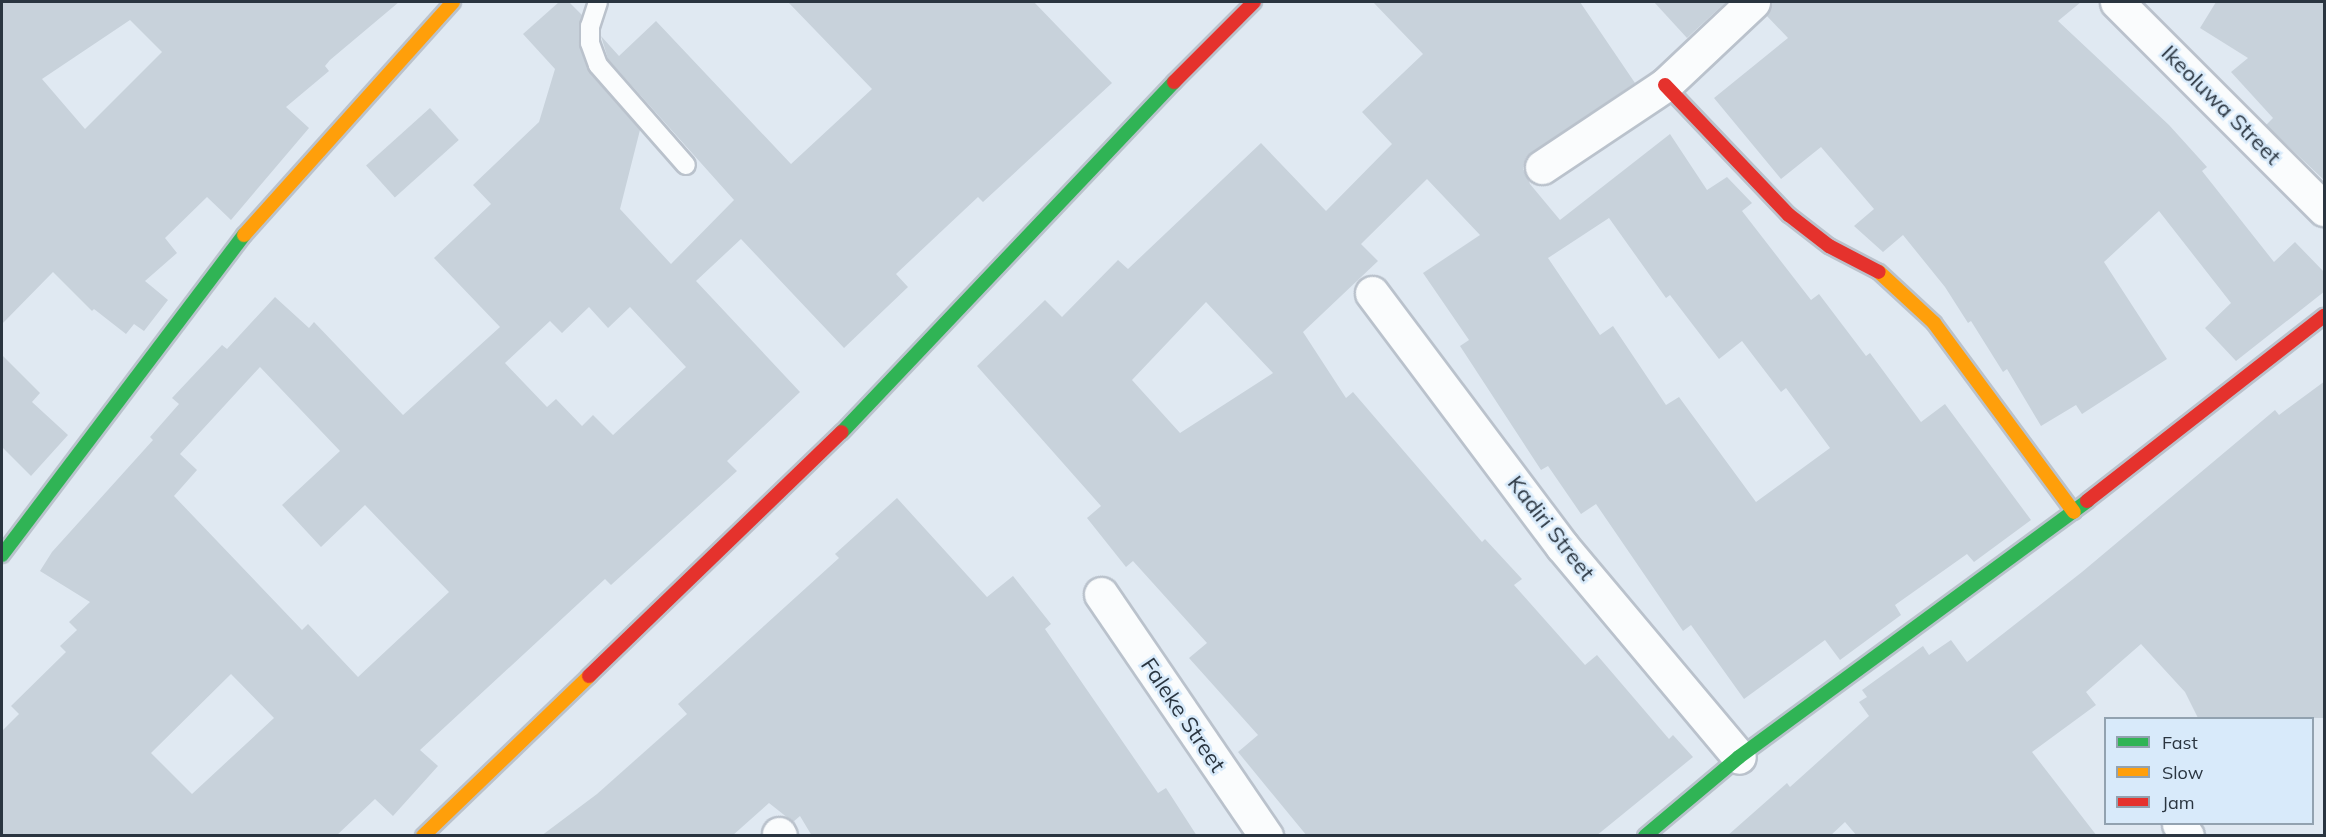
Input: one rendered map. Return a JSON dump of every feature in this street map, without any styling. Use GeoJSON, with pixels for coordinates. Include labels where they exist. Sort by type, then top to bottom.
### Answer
{"type":"FeatureCollection","features":[{"type":"Feature","properties":{"kind":"street"},"geometry":{"type":"LineString","coordinates":[[2,555],[221,260],[453,2]]}},
{"type":"Feature","properties":{"kind":"street"},"geometry":{"type":"LineString","coordinates":[[423,836],[884,392],[1156,100],[1254,2]]}},
{"type":"Feature","properties":{"kind":"street"},"geometry":{"type":"LineString","coordinates":[[1542,167],[1665,85],[1753,2]]}},
{"type":"Feature","properties":{"kind":"street","name":"Ikeoluwa Street"},"geometry":{"type":"LineString","coordinates":[[2117,2],[2325,209]]}},
{"type":"Feature","properties":{"kind":"street"},"geometry":{"type":"LineString","coordinates":[[1665,85],[1789,215],[1829,246],[1856,257],[1888,278],[1934,323],[2073,512]]}},
{"type":"Feature","properties":{"kind":"street","name":"Kadiri Street"},"geometry":{"type":"LineString","coordinates":[[1372,293],[1562,546],[1739,757]]}},
{"type":"Feature","properties":{"kind":"street"},"geometry":{"type":"LineString","coordinates":[[1645,836],[1739,757],[2073,512],[2325,316]]}},
{"type":"Feature","properties":{"kind":"street","name":"Faleke Street"},"geometry":{"type":"LineString","coordinates":[[1101,594],[1266,836]]}},
{"type":"Feature","properties":{"kind":"lane"},"geometry":{"type":"LineString","coordinates":[[598,2],[590,26],[590,43],[597,64],[686,165]]}},
{"type":"Feature","properties":{"kind":"building"},"geometry":{"type":"Polygon","coordinates":[[[2,2],[399,2],[330,60],[325,66],[329,71],[286,107],[309,128],[231,220],[207,197],[165,238],[177,253],[145,281],[168,300],[144,331],[134,324],[126,334],[94,309],[92,311],[53,272],[2,324],[2,2]],[[130,20],[42,79],[85,129],[162,52],[130,20]]]}},
{"type":"Feature","properties":{"kind":"building"},"geometry":{"type":"Polygon","coordinates":[[[559,2],[569,2],[582,15],[579,43],[589,72],[640,130],[620,209],[671,264],[734,200],[608,59],[601,36],[619,56],[656,21],[791,164],[872,89],[788,2],[1034,2],[1112,83],[983,202],[978,197],[896,274],[908,287],[844,348],[741,239],[696,281],[800,392],[727,461],[737,471],[611,585],[605,579],[420,750],[438,766],[393,816],[375,799],[336,836],[2,836],[2,731],[19,714],[11,706],[66,652],[60,646],[77,630],[69,622],[90,602],[40,571],[52,552],[153,440],[150,437],[179,404],[172,398],[222,345],[227,349],[275,297],[309,328],[314,322],[403,415],[500,327],[434,258],[491,204],[473,185],[539,122],[555,69],[523,34],[559,2]],[[589,307],[562,333],[550,321],[505,363],[547,407],[556,399],[582,426],[593,415],[613,435],[686,367],[630,307],[608,328],[589,307]],[[260,367],[180,454],[197,470],[174,496],[302,630],[308,624],[358,677],[449,592],[365,505],[321,547],[282,505],[340,451],[260,367]],[[231,674],[151,753],[192,794],[274,718],[231,674]]]}},
{"type":"Feature","properties":{"kind":"building"},"geometry":{"type":"Polygon","coordinates":[[[1373,2],[1580,2],[1635,83],[1526,158],[1523,169],[1530,184],[1560,220],[1670,134],[1707,190],[1727,177],[1752,203],[1742,211],[1811,300],[1819,294],[1866,356],[1870,353],[1921,422],[1945,404],[2031,520],[1974,562],[1967,554],[1895,605],[1901,615],[1840,660],[1825,640],[1744,699],[1691,625],[1683,631],[1596,504],[1581,514],[1548,466],[1541,470],[1460,346],[1469,340],[1423,273],[1480,235],[1427,179],[1361,244],[1378,261],[1303,332],[1346,398],[1353,392],[1482,542],[1485,539],[1522,579],[1514,585],[1585,665],[1597,655],[1669,739],[1673,735],[1693,757],[1596,836],[1307,836],[1238,752],[1258,735],[1189,658],[1207,643],[1133,561],[1126,567],[1087,518],[1101,506],[977,366],[1045,300],[1062,317],[1118,260],[1128,269],[1261,143],[1326,211],[1392,144],[1362,112],[1423,54],[1373,2]],[[1609,218],[1548,258],[1600,335],[1613,326],[1666,405],[1679,397],[1756,502],[1830,448],[1786,388],[1781,392],[1742,341],[1719,359],[1670,295],[1666,298],[1609,218]],[[1206,302],[1132,380],[1180,433],[1273,373],[1206,302]]]}},
{"type":"Feature","properties":{"kind":"building"},"geometry":{"type":"Polygon","coordinates":[[[1654,2],[1726,2],[1687,38],[1654,2]]]}},
{"type":"Feature","properties":{"kind":"building"},"geometry":{"type":"Polygon","coordinates":[[[1771,2],[2081,2],[2058,21],[2169,125],[2207,167],[2202,171],[2274,262],[2295,242],[2325,273],[2325,291],[2236,361],[2205,328],[2231,303],[2159,211],[2104,262],[2167,359],[2082,414],[2076,405],[2041,426],[2007,369],[2003,372],[1971,321],[1968,323],[1945,287],[1903,235],[1883,252],[1854,226],[1874,209],[1821,147],[1781,179],[1714,98],[1788,38],[1766,15],[1771,2]]]}},
{"type":"Feature","properties":{"kind":"building"},"geometry":{"type":"Polygon","coordinates":[[[2216,2],[2325,2],[2325,181],[2266,125],[2273,118],[2231,72],[2248,58],[2200,28],[2216,2]]]}},
{"type":"Feature","properties":{"kind":"building"},"geometry":{"type":"Polygon","coordinates":[[[430,108],[459,140],[395,198],[366,166],[430,108]]]}},
{"type":"Feature","properties":{"kind":"building"},"geometry":{"type":"Polygon","coordinates":[[[2,355],[40,393],[32,402],[68,435],[31,476],[2,447],[2,355]]]}},
{"type":"Feature","properties":{"kind":"building"},"geometry":{"type":"Polygon","coordinates":[[[2325,381],[2325,718],[2198,717],[2185,692],[2141,644],[2086,692],[2096,705],[2032,752],[2097,836],[1857,836],[1845,822],[1830,836],[1727,836],[1787,783],[1790,787],[1869,716],[1859,702],[1867,697],[1862,690],[1923,646],[1929,655],[1951,640],[1967,662],[2082,572],[2275,410],[2279,415],[2325,381]]]}},
{"type":"Feature","properties":{"kind":"building"},"geometry":{"type":"Polygon","coordinates":[[[897,498],[987,597],[1013,576],[1051,624],[1045,629],[1158,793],[1166,788],[1197,836],[812,836],[800,816],[793,822],[769,803],[732,836],[541,836],[597,794],[687,714],[678,704],[839,558],[835,554],[897,498]]]}},
{"type":"Feature","properties":{"kind":"traffic: fast"},"geometry":{"type":"LineString","coordinates":[[842,432],[1174,82]]}},
{"type":"Feature","properties":{"kind":"traffic: fast"},"geometry":{"type":"LineString","coordinates":[[2,555],[244,235]]}},
{"type":"Feature","properties":{"kind":"traffic: fast"},"geometry":{"type":"LineString","coordinates":[[1645,836],[1739,757],[2087,501]]}},
{"type":"Feature","properties":{"kind":"traffic: slow"},"geometry":{"type":"LineString","coordinates":[[244,235],[453,2]]}},
{"type":"Feature","properties":{"kind":"traffic: slow"},"geometry":{"type":"LineString","coordinates":[[1879,272],[1934,323],[2074,512]]}},
{"type":"Feature","properties":{"kind":"traffic: slow"},"geometry":{"type":"LineString","coordinates":[[423,836],[589,676]]}},
{"type":"Feature","properties":{"kind":"traffic: jam"},"geometry":{"type":"LineString","coordinates":[[1174,82],[1254,2]]}},
{"type":"Feature","properties":{"kind":"traffic: jam"},"geometry":{"type":"LineString","coordinates":[[1665,85],[1789,215],[1829,246],[1879,272]]}},
{"type":"Feature","properties":{"kind":"traffic: jam"},"geometry":{"type":"LineString","coordinates":[[2087,501],[2324,316]]}},
{"type":"Feature","properties":{"kind":"traffic: jam"},"geometry":{"type":"LineString","coordinates":[[589,676],[842,432]]}}]}
